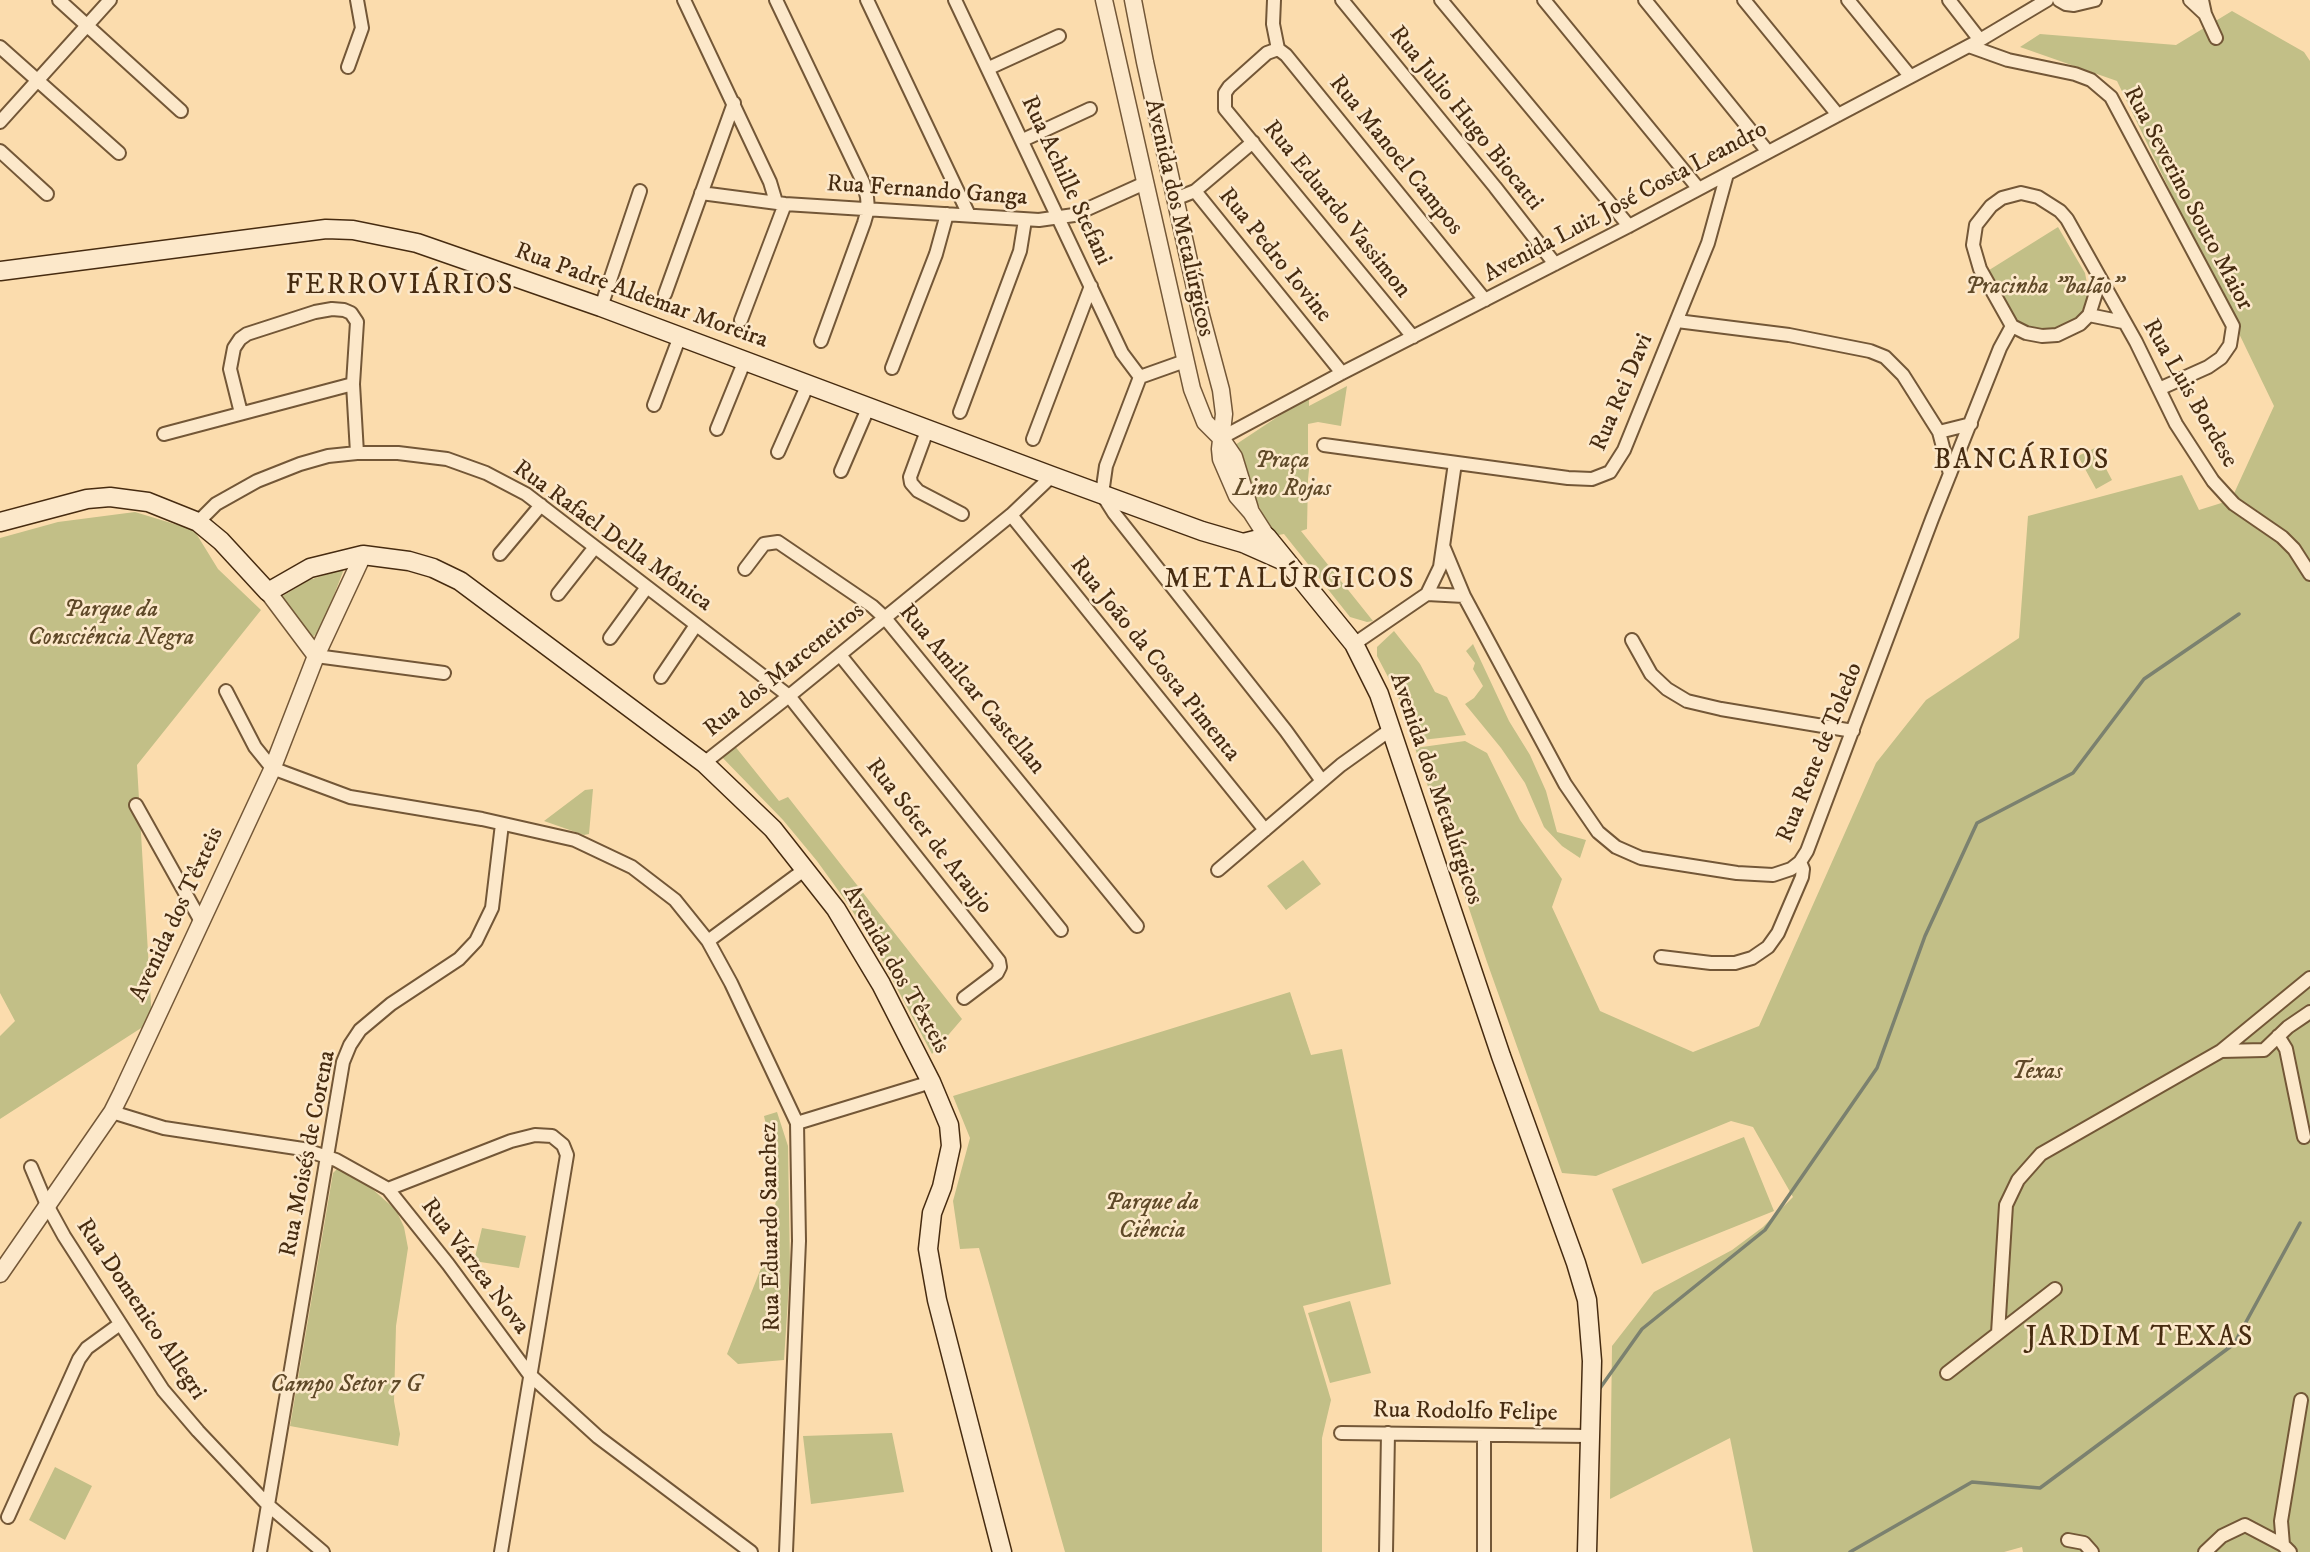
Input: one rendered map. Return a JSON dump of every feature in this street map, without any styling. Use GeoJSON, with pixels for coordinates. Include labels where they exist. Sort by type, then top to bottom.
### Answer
{"type":"FeatureCollection","features":[{"type":"Feature","properties":{"kind":"main road","name":"Rua Padre Aldemar Moreira"},"geometry":{"type":"LineString","coordinates":[[0,271],[326,229],[354,230],[416,243],[601,307],[1202,531],[1243,542],[1286,562]]}},
{"type":"Feature","properties":{"kind":"main road"},"geometry":{"type":"LineString","coordinates":[[0,522],[87,499],[110,497],[148,502],[198,522],[220,541],[268,592]]}},
{"type":"Feature","properties":{"kind":"main road","name":"Rua Padre Aldemar Moreira"},"geometry":{"type":"LineString","coordinates":[[1243,542],[1267,537]]}},
{"type":"Feature","properties":{"kind":"main road","name":"Avenida dos Metalúrgicos"},"geometry":{"type":"LineString","coordinates":[[1267,537],[1354,644],[1379,694],[1587,1300],[1592,1361],[1587,1552]]}},
{"type":"Feature","properties":{"kind":"main road","name":"Avenida dos Têxteis"},"geometry":{"type":"LineString","coordinates":[[268,592],[310,568],[363,555],[409,561],[433,568],[460,581],[704,763],[773,829],[836,909],[874,973],[931,1082],[949,1125],[951,1146],[942,1187],[932,1213],[929,1249],[937,1300],[1002,1552]]}},
{"type":"Feature","properties":{"kind":"street"},"geometry":{"type":"LineString","coordinates":[[59,0],[181,111]]}},
{"type":"Feature","properties":{"kind":"street"},"geometry":{"type":"LineString","coordinates":[[0,122],[110,0]]}},
{"type":"Feature","properties":{"kind":"street"},"geometry":{"type":"LineString","coordinates":[[348,67],[362,28],[357,0]]}},
{"type":"Feature","properties":{"kind":"street"},"geometry":{"type":"LineString","coordinates":[[684,0],[780,203],[741,320]]}},
{"type":"Feature","properties":{"kind":"street"},"geometry":{"type":"LineString","coordinates":[[776,0],[863,182],[868,209],[821,341]]}},
{"type":"Feature","properties":{"kind":"street"},"geometry":{"type":"LineString","coordinates":[[867,0],[969,215]]}},
{"type":"Feature","properties":{"kind":"street","name":"Rua Achille Stefani"},"geometry":{"type":"LineString","coordinates":[[955,0],[1127,362],[1140,377]]}},
{"type":"Feature","properties":{"kind":"street","name":"Avenida dos Metalúrgicos"},"geometry":{"type":"LineString","coordinates":[[1104,0],[1195,398],[1205,422],[1222,438],[1234,457],[1251,512],[1267,537]]}},
{"type":"Feature","properties":{"kind":"street","name":"Avenida dos Metalúrgicos"},"geometry":{"type":"LineString","coordinates":[[1133,0],[1144,62],[1201,315],[1221,390],[1224,414],[1222,438]]}},
{"type":"Feature","properties":{"kind":"street"},"geometry":{"type":"LineString","coordinates":[[1273,51],[1274,0]]}},
{"type":"Feature","properties":{"kind":"street","name":"Rua Julio Hugo Biocatti"},"geometry":{"type":"LineString","coordinates":[[1342,0],[1555,264]]}},
{"type":"Feature","properties":{"kind":"street"},"geometry":{"type":"LineString","coordinates":[[1441,0],[1629,226]]}},
{"type":"Feature","properties":{"kind":"street"},"geometry":{"type":"LineString","coordinates":[[1544,0],[1698,188]]}},
{"type":"Feature","properties":{"kind":"street"},"geometry":{"type":"LineString","coordinates":[[1645,0],[1768,152]]}},
{"type":"Feature","properties":{"kind":"street"},"geometry":{"type":"LineString","coordinates":[[1744,0],[1838,115]]}},
{"type":"Feature","properties":{"kind":"street"},"geometry":{"type":"LineString","coordinates":[[1848,0],[1910,76]]}},
{"type":"Feature","properties":{"kind":"street"},"geometry":{"type":"LineString","coordinates":[[1949,0],[1974,43]]}},
{"type":"Feature","properties":{"kind":"street","name":"Avenida Luiz José Costa Leandro"},"geometry":{"type":"LineString","coordinates":[[1222,438],[1974,43],[2047,0]]}},
{"type":"Feature","properties":{"kind":"street"},"geometry":{"type":"LineString","coordinates":[[2059,0],[2074,5],[2095,0]]}},
{"type":"Feature","properties":{"kind":"street"},"geometry":{"type":"LineString","coordinates":[[2190,0],[2205,14]]}},
{"type":"Feature","properties":{"kind":"street"},"geometry":{"type":"LineString","coordinates":[[2202,0],[2216,38]]}},
{"type":"Feature","properties":{"kind":"street"},"geometry":{"type":"LineString","coordinates":[[989,68],[1059,36]]}},
{"type":"Feature","properties":{"kind":"street","name":"Rua Severino Souto Maior"},"geometry":{"type":"LineString","coordinates":[[1974,43],[2008,61],[2091,79],[2111,97],[2233,326],[2230,345],[2221,358],[2208,367],[2159,389]]}},
{"type":"Feature","properties":{"kind":"street"},"geometry":{"type":"LineString","coordinates":[[0,47],[120,153]]}},
{"type":"Feature","properties":{"kind":"street","name":"Rua Eduardo Vassimon"},"geometry":{"type":"LineString","coordinates":[[1273,51],[1229,87],[1225,93],[1225,109],[1413,337]]}},
{"type":"Feature","properties":{"kind":"street","name":"Rua Manoel Campos"},"geometry":{"type":"LineString","coordinates":[[1273,51],[1286,55],[1485,300]]}},
{"type":"Feature","properties":{"kind":"street"},"geometry":{"type":"LineString","coordinates":[[665,294],[734,103]]}},
{"type":"Feature","properties":{"kind":"street"},"geometry":{"type":"LineString","coordinates":[[1023,140],[1090,109]]}},
{"type":"Feature","properties":{"kind":"street","name":"Rua Pedro Iovine"},"geometry":{"type":"LineString","coordinates":[[1253,142],[1195,191],[1342,373]]}},
{"type":"Feature","properties":{"kind":"street"},"geometry":{"type":"LineString","coordinates":[[0,151],[47,194]]}},
{"type":"Feature","properties":{"kind":"street","name":"Rua Rei Davi"},"geometry":{"type":"LineString","coordinates":[[1324,445],[1568,478],[1592,479],[1610,472],[1624,450],[1708,243],[1727,174]]}},
{"type":"Feature","properties":{"kind":"street","name":"Rua Fernando Ganga"},"geometry":{"type":"LineString","coordinates":[[701,193],[780,203],[1026,220],[1074,215],[1145,183]]}},
{"type":"Feature","properties":{"kind":"street"},"geometry":{"type":"LineString","coordinates":[[601,307],[640,191]]}},
{"type":"Feature","properties":{"kind":"street"},"geometry":{"type":"LineString","coordinates":[[1175,199],[1195,191]]}},
{"type":"Feature","properties":{"kind":"street","name":"Rua Luis Bordese"},"geometry":{"type":"LineString","coordinates":[[2012,326],[1980,269],[1973,244],[1974,232],[1981,217],[2002,198],[2021,193],[2030,194],[2060,211],[2067,219],[2136,342],[2176,424],[2218,487],[2234,504],[2282,537],[2294,549],[2310,574]]}},
{"type":"Feature","properties":{"kind":"street"},"geometry":{"type":"LineString","coordinates":[[892,368],[936,254],[947,214]]}},
{"type":"Feature","properties":{"kind":"street"},"geometry":{"type":"LineString","coordinates":[[960,412],[1020,251],[1026,220]]}},
{"type":"Feature","properties":{"kind":"street"},"geometry":{"type":"LineString","coordinates":[[2012,326],[2026,333],[2042,336],[2057,335],[2080,324],[2089,316],[2100,280]]}},
{"type":"Feature","properties":{"kind":"street"},"geometry":{"type":"LineString","coordinates":[[1033,439],[1091,286]]}},
{"type":"Feature","properties":{"kind":"street"},"geometry":{"type":"LineString","coordinates":[[241,413],[230,369],[234,348],[240,339],[247,334],[315,312],[344,310],[355,317],[358,330],[353,384],[357,453]]}},
{"type":"Feature","properties":{"kind":"street","name":"Rua Luis Bordese"},"geometry":{"type":"LineString","coordinates":[[2089,316],[2123,321]]}},
{"type":"Feature","properties":{"kind":"street"},"geometry":{"type":"LineString","coordinates":[[1677,321],[1789,335],[1870,351],[1885,357],[1903,375],[1940,432],[1950,474]]}},
{"type":"Feature","properties":{"kind":"street","name":"Rua Rene de Toledo"},"geometry":{"type":"LineString","coordinates":[[1443,548],[1464,596],[1565,784],[1598,832],[1616,847],[1641,858],[1755,875],[1773,875],[1791,869],[1800,862],[1853,731],[1950,474],[2000,348],[2012,326]]}},
{"type":"Feature","properties":{"kind":"street"},"geometry":{"type":"LineString","coordinates":[[654,405],[680,336]]}},
{"type":"Feature","properties":{"kind":"street"},"geometry":{"type":"LineString","coordinates":[[717,429],[744,360]]}},
{"type":"Feature","properties":{"kind":"street"},"geometry":{"type":"LineString","coordinates":[[1185,361],[1140,377],[1106,466],[1102,494],[1322,781]]}},
{"type":"Feature","properties":{"kind":"street"},"geometry":{"type":"LineString","coordinates":[[164,434],[353,384]]}},
{"type":"Feature","properties":{"kind":"street"},"geometry":{"type":"LineString","coordinates":[[778,452],[808,384]]}},
{"type":"Feature","properties":{"kind":"street"},"geometry":{"type":"LineString","coordinates":[[1195,398],[1210,400],[1221,390]]}},
{"type":"Feature","properties":{"kind":"street"},"geometry":{"type":"LineString","coordinates":[[841,471],[869,406]]}},
{"type":"Feature","properties":{"kind":"street"},"geometry":{"type":"LineString","coordinates":[[1940,432],[1971,424]]}},
{"type":"Feature","properties":{"kind":"street"},"geometry":{"type":"LineString","coordinates":[[928,428],[911,483],[918,491],[962,514]]}},
{"type":"Feature","properties":{"kind":"street","name":"Rua Rafael Della Mônica"},"geometry":{"type":"LineString","coordinates":[[198,522],[216,503],[257,481],[328,456],[398,453],[447,459],[486,472],[526,494],[789,696]]}},
{"type":"Feature","properties":{"kind":"street"},"geometry":{"type":"LineString","coordinates":[[1354,644],[1427,594],[1440,567],[1455,463]]}},
{"type":"Feature","properties":{"kind":"street","name":"Rua dos Marceneiros"},"geometry":{"type":"LineString","coordinates":[[704,763],[1011,515],[1052,476]]}},
{"type":"Feature","properties":{"kind":"street"},"geometry":{"type":"LineString","coordinates":[[500,554],[541,505]]}},
{"type":"Feature","properties":{"kind":"street","name":"Rua João da Costa Pimenta"},"geometry":{"type":"LineString","coordinates":[[1011,515],[1265,830]]}},
{"type":"Feature","properties":{"kind":"street","name":"Rua Amilcar Castellan"},"geometry":{"type":"LineString","coordinates":[[745,569],[764,544],[778,542],[861,598],[885,618],[1137,926]]}},
{"type":"Feature","properties":{"kind":"street"},"geometry":{"type":"LineString","coordinates":[[558,594],[595,547]]}},
{"type":"Feature","properties":{"kind":"street","name":"Avenida dos Têxteis"},"geometry":{"type":"LineString","coordinates":[[0,1274],[112,1112],[272,768],[316,656],[363,555]]}},
{"type":"Feature","properties":{"kind":"street"},"geometry":{"type":"LineString","coordinates":[[610,638],[647,587]]}},
{"type":"Feature","properties":{"kind":"street"},"geometry":{"type":"LineString","coordinates":[[268,592],[316,656],[444,673]]}},
{"type":"Feature","properties":{"kind":"street"},"geometry":{"type":"LineString","coordinates":[[1427,594],[1464,596]]}},
{"type":"Feature","properties":{"kind":"street"},"geometry":{"type":"LineString","coordinates":[[661,677],[696,625]]}},
{"type":"Feature","properties":{"kind":"street"},"geometry":{"type":"LineString","coordinates":[[1632,640],[1650,674],[1687,701],[1853,731]]}},
{"type":"Feature","properties":{"kind":"street"},"geometry":{"type":"LineString","coordinates":[[840,655],[1061,930]]}},
{"type":"Feature","properties":{"kind":"street"},"geometry":{"type":"LineString","coordinates":[[226,691],[255,747],[272,768]]}},
{"type":"Feature","properties":{"kind":"street","name":"Rua Sóter de Araujo"},"geometry":{"type":"LineString","coordinates":[[789,696],[999,961],[997,973],[964,998]]}},
{"type":"Feature","properties":{"kind":"street"},"geometry":{"type":"LineString","coordinates":[[1218,870],[1322,781],[1390,730]]}},
{"type":"Feature","properties":{"kind":"street","name":"Rua Eduardo Sanchez"},"geometry":{"type":"LineString","coordinates":[[272,768],[350,797],[575,840],[632,867],[675,900],[708,941],[731,983],[797,1123],[799,1241],[786,1552]]}},
{"type":"Feature","properties":{"kind":"street"},"geometry":{"type":"LineString","coordinates":[[136,805],[202,923]]}},
{"type":"Feature","properties":{"kind":"street","name":"Rua Moisés de Corena"},"geometry":{"type":"LineString","coordinates":[[260,1552],[343,1062],[360,1030],[391,1004],[459,959],[476,941],[492,908],[502,824]]}},
{"type":"Feature","properties":{"kind":"street"},"geometry":{"type":"LineString","coordinates":[[1661,957],[1712,963],[1735,963],[1752,958],[1768,947],[1778,933],[1802,877],[1800,862]]}},
{"type":"Feature","properties":{"kind":"street"},"geometry":{"type":"LineString","coordinates":[[708,941],[804,870]]}},
{"type":"Feature","properties":{"kind":"street"},"geometry":{"type":"LineString","coordinates":[[1998,1333],[2006,1205],[2018,1180],[2041,1154],[2221,1051],[2310,978]]}},
{"type":"Feature","properties":{"kind":"street"},"geometry":{"type":"LineString","coordinates":[[2221,1051],[2264,1051],[2278,1036],[2310,1012]]}},
{"type":"Feature","properties":{"kind":"street"},"geometry":{"type":"LineString","coordinates":[[2278,1036],[2286,1049],[2304,1138]]}},
{"type":"Feature","properties":{"kind":"street"},"geometry":{"type":"LineString","coordinates":[[797,1123],[931,1082]]}},
{"type":"Feature","properties":{"kind":"street","name":"Rua Várzea Nova"},"geometry":{"type":"LineString","coordinates":[[112,1112],[164,1128],[303,1149],[326,1156],[388,1189],[448,1264],[529,1374],[598,1437],[751,1552]]}},
{"type":"Feature","properties":{"kind":"street"},"geometry":{"type":"LineString","coordinates":[[388,1189],[512,1141],[536,1135],[552,1136],[563,1145],[567,1155],[500,1552]]}},
{"type":"Feature","properties":{"kind":"street","name":"Rua Domenico Allegri"},"geometry":{"type":"LineString","coordinates":[[31,1167],[64,1236],[163,1390],[268,1505],[323,1552]]}},
{"type":"Feature","properties":{"kind":"street"},"geometry":{"type":"LineString","coordinates":[[1947,1373],[2054,1289]]}},
{"type":"Feature","properties":{"kind":"street"},"geometry":{"type":"LineString","coordinates":[[8,1517],[79,1359],[87,1349],[120,1324]]}},
{"type":"Feature","properties":{"kind":"street"},"geometry":{"type":"LineString","coordinates":[[2286,1549],[2281,1521],[2301,1400]]}},
{"type":"Feature","properties":{"kind":"street","name":"Rua Rodolfo Felipe"},"geometry":{"type":"LineString","coordinates":[[1342,1433],[1588,1436]]}},
{"type":"Feature","properties":{"kind":"street"},"geometry":{"type":"LineString","coordinates":[[1386,1552],[1388,1433]]}},
{"type":"Feature","properties":{"kind":"street"},"geometry":{"type":"LineString","coordinates":[[1484,1435],[1484,1552]]}},
{"type":"Feature","properties":{"kind":"street"},"geometry":{"type":"LineString","coordinates":[[2205,1552],[2222,1536],[2245,1525],[2286,1549]]}},
{"type":"Feature","properties":{"kind":"street"},"geometry":{"type":"LineString","coordinates":[[2068,1540],[2084,1543],[2092,1552]]}},
{"type":"Feature","properties":{"kind":"green space","name":"Texas"},"geometry":{"type":"Polygon","coordinates":[[[2232,11],[2304,52],[2310,61],[2310,1552],[2023,1552],[2022,1547],[2004,1552],[1753,1552],[1730,1438],[1610,1499],[1612,1346],[1654,1292],[1732,1250],[1763,1227],[1793,1197],[1753,1127],[1731,1121],[1596,1176],[1562,1173],[1415,748],[1465,741],[1487,753],[1520,820],[1562,879],[1552,907],[1600,1011],[1693,1052],[1759,1026],[1876,763],[1926,700],[2019,638],[2028,516],[2182,475],[2199,510],[2231,500],[2274,406],[2117,81],[2020,47],[2040,34],[2176,45],[2232,11]]]}},
{"type":"Feature","properties":{"kind":"green space","name":"Pracinha \"balão\""},"geometry":{"type":"Polygon","coordinates":[[[2058,227],[2085,273],[2087,298],[2074,324],[2063,331],[2037,333],[2014,322],[1986,272],[2058,227]]]}},
{"type":"Feature","properties":{"kind":"green space","name":"Praça Lino Rojas"},"geometry":{"type":"Polygon","coordinates":[[[1347,386],[1341,426],[1318,422],[1308,424],[1310,460],[1307,529],[1301,531],[1373,621],[1367,622],[1350,617],[1284,534],[1273,536],[1243,472],[1235,445],[1309,396],[1309,406],[1347,386]]]}},
{"type":"Feature","properties":{"kind":"green space"},"geometry":{"type":"Polygon","coordinates":[[[2095,448],[2112,480],[2096,489],[2078,456],[2095,448]]]}},
{"type":"Feature","properties":{"kind":"green space","name":"Parque da Consciência Negra"},"geometry":{"type":"Polygon","coordinates":[[[135,512],[194,530],[218,569],[261,610],[137,765],[152,1021],[0,1119],[0,1036],[15,1021],[0,993],[0,538],[58,522],[135,512]]]}},
{"type":"Feature","properties":{"kind":"green space"},"geometry":{"type":"Polygon","coordinates":[[[344,569],[321,629],[313,637],[281,597],[309,580],[344,569]]]}},
{"type":"Feature","properties":{"kind":"green space"},"geometry":{"type":"Polygon","coordinates":[[[1394,631],[1420,664],[1435,692],[1447,697],[1466,735],[1413,741],[1398,696],[1377,656],[1377,647],[1394,631]]]}},
{"type":"Feature","properties":{"kind":"green space"},"geometry":{"type":"Polygon","coordinates":[[[1473,644],[1509,721],[1530,755],[1546,791],[1557,832],[1586,840],[1580,858],[1562,846],[1544,827],[1525,783],[1465,704],[1474,698],[1483,686],[1473,669],[1475,663],[1466,651],[1473,644]]]}},
{"type":"Feature","properties":{"kind":"green space"},"geometry":{"type":"Polygon","coordinates":[[[734,745],[779,801],[788,797],[962,1019],[932,1054],[876,949],[848,904],[783,820],[718,753],[734,745]]]}},
{"type":"Feature","properties":{"kind":"green space"},"geometry":{"type":"Polygon","coordinates":[[[593,789],[589,834],[584,835],[544,821],[585,790],[593,789]]]}},
{"type":"Feature","properties":{"kind":"green space"},"geometry":{"type":"Polygon","coordinates":[[[1303,860],[1321,884],[1286,910],[1267,886],[1303,860]]]}},
{"type":"Feature","properties":{"kind":"green space","name":"Parque da Ciência"},"geometry":{"type":"Polygon","coordinates":[[[1290,992],[1311,1055],[1342,1049],[1391,1284],[1303,1306],[1331,1400],[1322,1438],[1322,1552],[1065,1552],[979,1248],[960,1249],[953,1201],[970,1138],[953,1096],[1290,992]]]}},
{"type":"Feature","properties":{"kind":"green space"},"geometry":{"type":"Polygon","coordinates":[[[777,1112],[788,1146],[790,1268],[784,1360],[738,1364],[727,1354],[767,1253],[776,1200],[771,1149],[764,1116],[777,1112]]]}},
{"type":"Feature","properties":{"kind":"green space"},"geometry":{"type":"Polygon","coordinates":[[[1744,1137],[1774,1211],[1642,1264],[1612,1189],[1744,1137]]]}},
{"type":"Feature","properties":{"kind":"green space","name":"Campo Setor 7 G"},"geometry":{"type":"Polygon","coordinates":[[[338,1168],[361,1179],[396,1210],[404,1227],[408,1248],[396,1326],[394,1401],[400,1434],[398,1446],[290,1426],[333,1173],[338,1168]]]}},
{"type":"Feature","properties":{"kind":"green space"},"geometry":{"type":"Polygon","coordinates":[[[482,1228],[526,1236],[519,1268],[474,1261],[482,1228]]]}},
{"type":"Feature","properties":{"kind":"green space"},"geometry":{"type":"Polygon","coordinates":[[[1350,1301],[1371,1373],[1330,1383],[1308,1313],[1350,1301]]]}},
{"type":"Feature","properties":{"kind":"green space"},"geometry":{"type":"Polygon","coordinates":[[[892,1433],[904,1492],[811,1504],[803,1436],[892,1433]]]}},
{"type":"Feature","properties":{"kind":"green space"},"geometry":{"type":"Polygon","coordinates":[[[55,1467],[92,1486],[65,1540],[29,1520],[55,1467]]]}},
{"type":"Feature","properties":{"kind":"waterway"},"geometry":{"type":"LineString","coordinates":[[1598,1391],[1642,1329],[1765,1230],[1877,1068],[1925,936],[1977,823],[2073,773],[2144,679],[2239,614]]}},
{"type":"Feature","properties":{"kind":"waterway"},"geometry":{"type":"LineString","coordinates":[[1850,1552],[1972,1482],[2040,1488],[2234,1344],[2300,1223]]}},
{"type":"Feature","properties":{"kind":"district","name":"FERROVIÁRIOS"},"geometry":{"type":"Point","coordinates":[400,287]}},
{"type":"Feature","properties":{"kind":"district","name":"BANCÁRIOS"},"geometry":{"type":"Point","coordinates":[2022,462]}},
{"type":"Feature","properties":{"kind":"district","name":"METALÚRGICOS"},"geometry":{"type":"Point","coordinates":[1290,581]}},
{"type":"Feature","properties":{"kind":"district","name":"JARDIM TEXAS"},"geometry":{"type":"Point","coordinates":[2140,1339]}}]}
